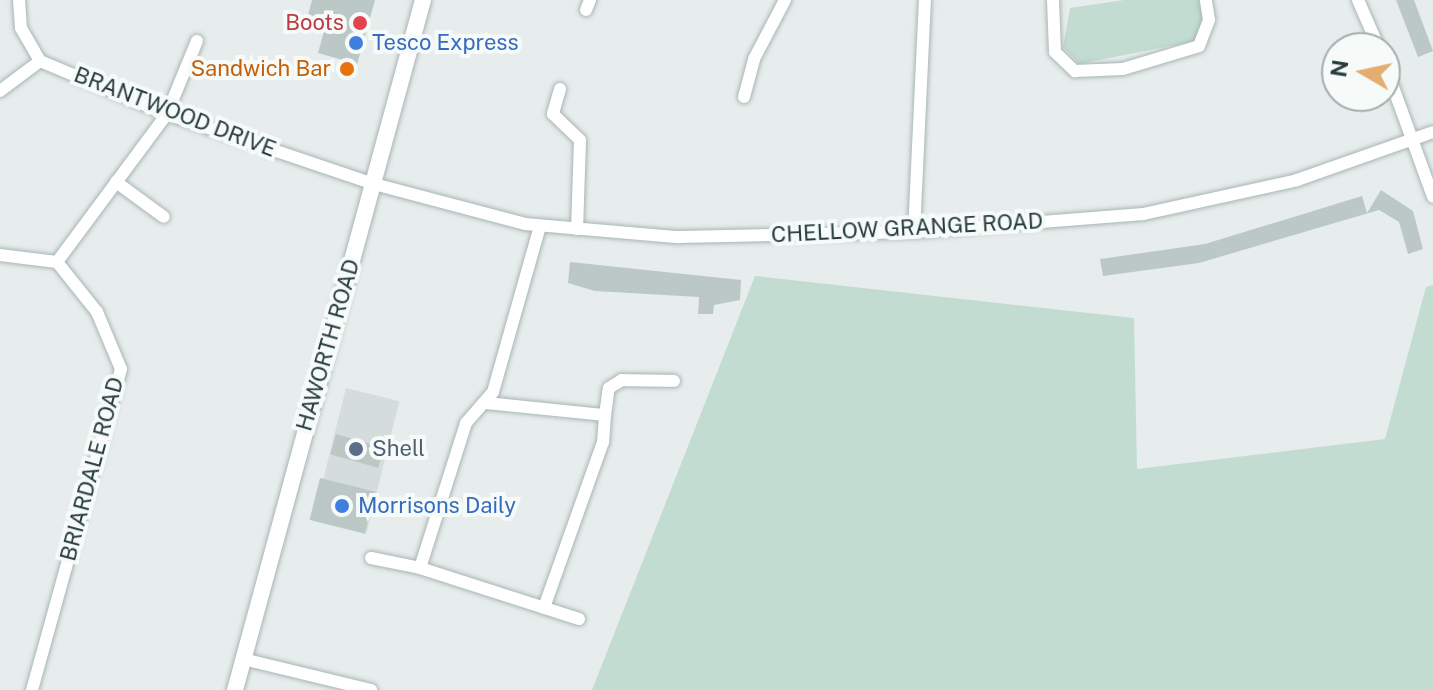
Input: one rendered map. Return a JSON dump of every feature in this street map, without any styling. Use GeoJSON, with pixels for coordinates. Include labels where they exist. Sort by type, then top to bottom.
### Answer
{"type":"FeatureCollection","features":[{"type":"Feature","properties":{"kind":"main road","name":"HAWORTH ROAD"},"geometry":{"type":"LineString","coordinates":[[235,690],[423,0]]}},
{"type":"Feature","properties":{"kind":"street"},"geometry":{"type":"LineString","coordinates":[[0,91],[40,61],[21,28],[19,0]]}},
{"type":"Feature","properties":{"kind":"street"},"geometry":{"type":"LineString","coordinates":[[744,97],[754,59],[785,0]]}},
{"type":"Feature","properties":{"kind":"street"},"geometry":{"type":"LineString","coordinates":[[914,232],[925,0]]}},
{"type":"Feature","properties":{"kind":"street"},"geometry":{"type":"LineString","coordinates":[[1046,0],[1054,0],[1055,52],[1075,71],[1123,69],[1199,46],[1209,20],[1206,0]]}},
{"type":"Feature","properties":{"kind":"street"},"geometry":{"type":"LineString","coordinates":[[1358,0],[1372,32]]}},
{"type":"Feature","properties":{"kind":"street"},"geometry":{"type":"LineString","coordinates":[[0,255],[57,262],[167,114],[197,41]]}},
{"type":"Feature","properties":{"kind":"street","name":"BRANTWOOD DRIVE"},"geometry":{"type":"LineString","coordinates":[[40,61],[167,114],[374,184]]}},
{"type":"Feature","properties":{"kind":"street"},"geometry":{"type":"LineString","coordinates":[[560,89],[553,114],[580,140],[577,229]]}},
{"type":"Feature","properties":{"kind":"street"},"geometry":{"type":"LineString","coordinates":[[1401,109],[1433,197]]}},
{"type":"Feature","properties":{"kind":"street","name":"CHELLOW GRANGE ROAD"},"geometry":{"type":"LineString","coordinates":[[374,184],[540,226],[678,237],[914,232],[1143,214],[1297,180],[1433,132]]}},
{"type":"Feature","properties":{"kind":"street"},"geometry":{"type":"LineString","coordinates":[[116,182],[164,217]]}},
{"type":"Feature","properties":{"kind":"street"},"geometry":{"type":"LineString","coordinates":[[420,568],[466,423],[486,403],[523,302],[540,226]]}},
{"type":"Feature","properties":{"kind":"street","name":"BRIARDALE ROAD"},"geometry":{"type":"LineString","coordinates":[[32,690],[121,369],[97,312],[57,262]]}},
{"type":"Feature","properties":{"kind":"street"},"geometry":{"type":"LineString","coordinates":[[544,608],[603,442],[609,388],[622,380],[674,381]]}},
{"type":"Feature","properties":{"kind":"street"},"geometry":{"type":"LineString","coordinates":[[486,403],[605,415]]}},
{"type":"Feature","properties":{"kind":"street"},"geometry":{"type":"LineString","coordinates":[[371,558],[420,568],[579,619]]}},
{"type":"Feature","properties":{"kind":"street"},"geometry":{"type":"LineString","coordinates":[[243,659],[371,690]]}},
{"type":"Feature","properties":{"kind":"shaded area","name":"Shell"},"geometry":{"type":"Polygon","coordinates":[[[346,388],[399,401],[366,534],[313,521],[346,388]]]}},
{"type":"Feature","properties":{"kind":"green space"},"geometry":{"type":"Polygon","coordinates":[[[1124,0],[1199,0],[1203,21],[1195,41],[1079,64],[1063,47],[1070,8],[1124,0]]]}},
{"type":"Feature","properties":{"kind":"green space"},"geometry":{"type":"Polygon","coordinates":[[[755,276],[1134,318],[1137,469],[1385,439],[1426,287],[1433,285],[1433,690],[592,690],[755,276]]]}},
{"type":"Feature","properties":{"kind":"building"},"geometry":{"type":"Polygon","coordinates":[[[312,0],[375,0],[353,79],[339,75],[343,60],[318,53],[325,28],[306,23],[312,0]]]}},
{"type":"Feature","properties":{"kind":"building"},"geometry":{"type":"Polygon","coordinates":[[[1396,0],[1414,0],[1433,51],[1418,57],[1396,0]]]}},
{"type":"Feature","properties":{"kind":"building"},"geometry":{"type":"Polygon","coordinates":[[[1381,190],[1413,211],[1423,249],[1408,254],[1399,222],[1379,210],[1199,263],[1103,276],[1100,259],[1205,244],[1362,196],[1367,213],[1381,190]]]}},
{"type":"Feature","properties":{"kind":"building"},"geometry":{"type":"Polygon","coordinates":[[[570,262],[741,280],[740,300],[714,305],[713,314],[698,314],[699,297],[595,291],[568,283],[570,262]]]}},
{"type":"Feature","properties":{"kind":"building"},"geometry":{"type":"Polygon","coordinates":[[[336,434],[384,448],[378,468],[330,454],[336,434]]]}},
{"type":"Feature","properties":{"kind":"building","name":"Morrisons Daily"},"geometry":{"type":"Polygon","coordinates":[[[320,478],[375,492],[365,534],[310,520],[320,478]]]}},
{"type":"Feature","properties":{"kind":"place","name":"Boots"},"geometry":{"type":"Point","coordinates":[360,23]}},
{"type":"Feature","properties":{"kind":"place","name":"Tesco Express"},"geometry":{"type":"Point","coordinates":[356,43]}},
{"type":"Feature","properties":{"kind":"place","name":"Sandwich Bar"},"geometry":{"type":"Point","coordinates":[347,69]}},
{"type":"Feature","properties":{"kind":"place","name":"Shell"},"geometry":{"type":"Point","coordinates":[356,449]}},
{"type":"Feature","properties":{"kind":"place","name":"Morrisons Daily"},"geometry":{"type":"Point","coordinates":[342,506]}}]}
